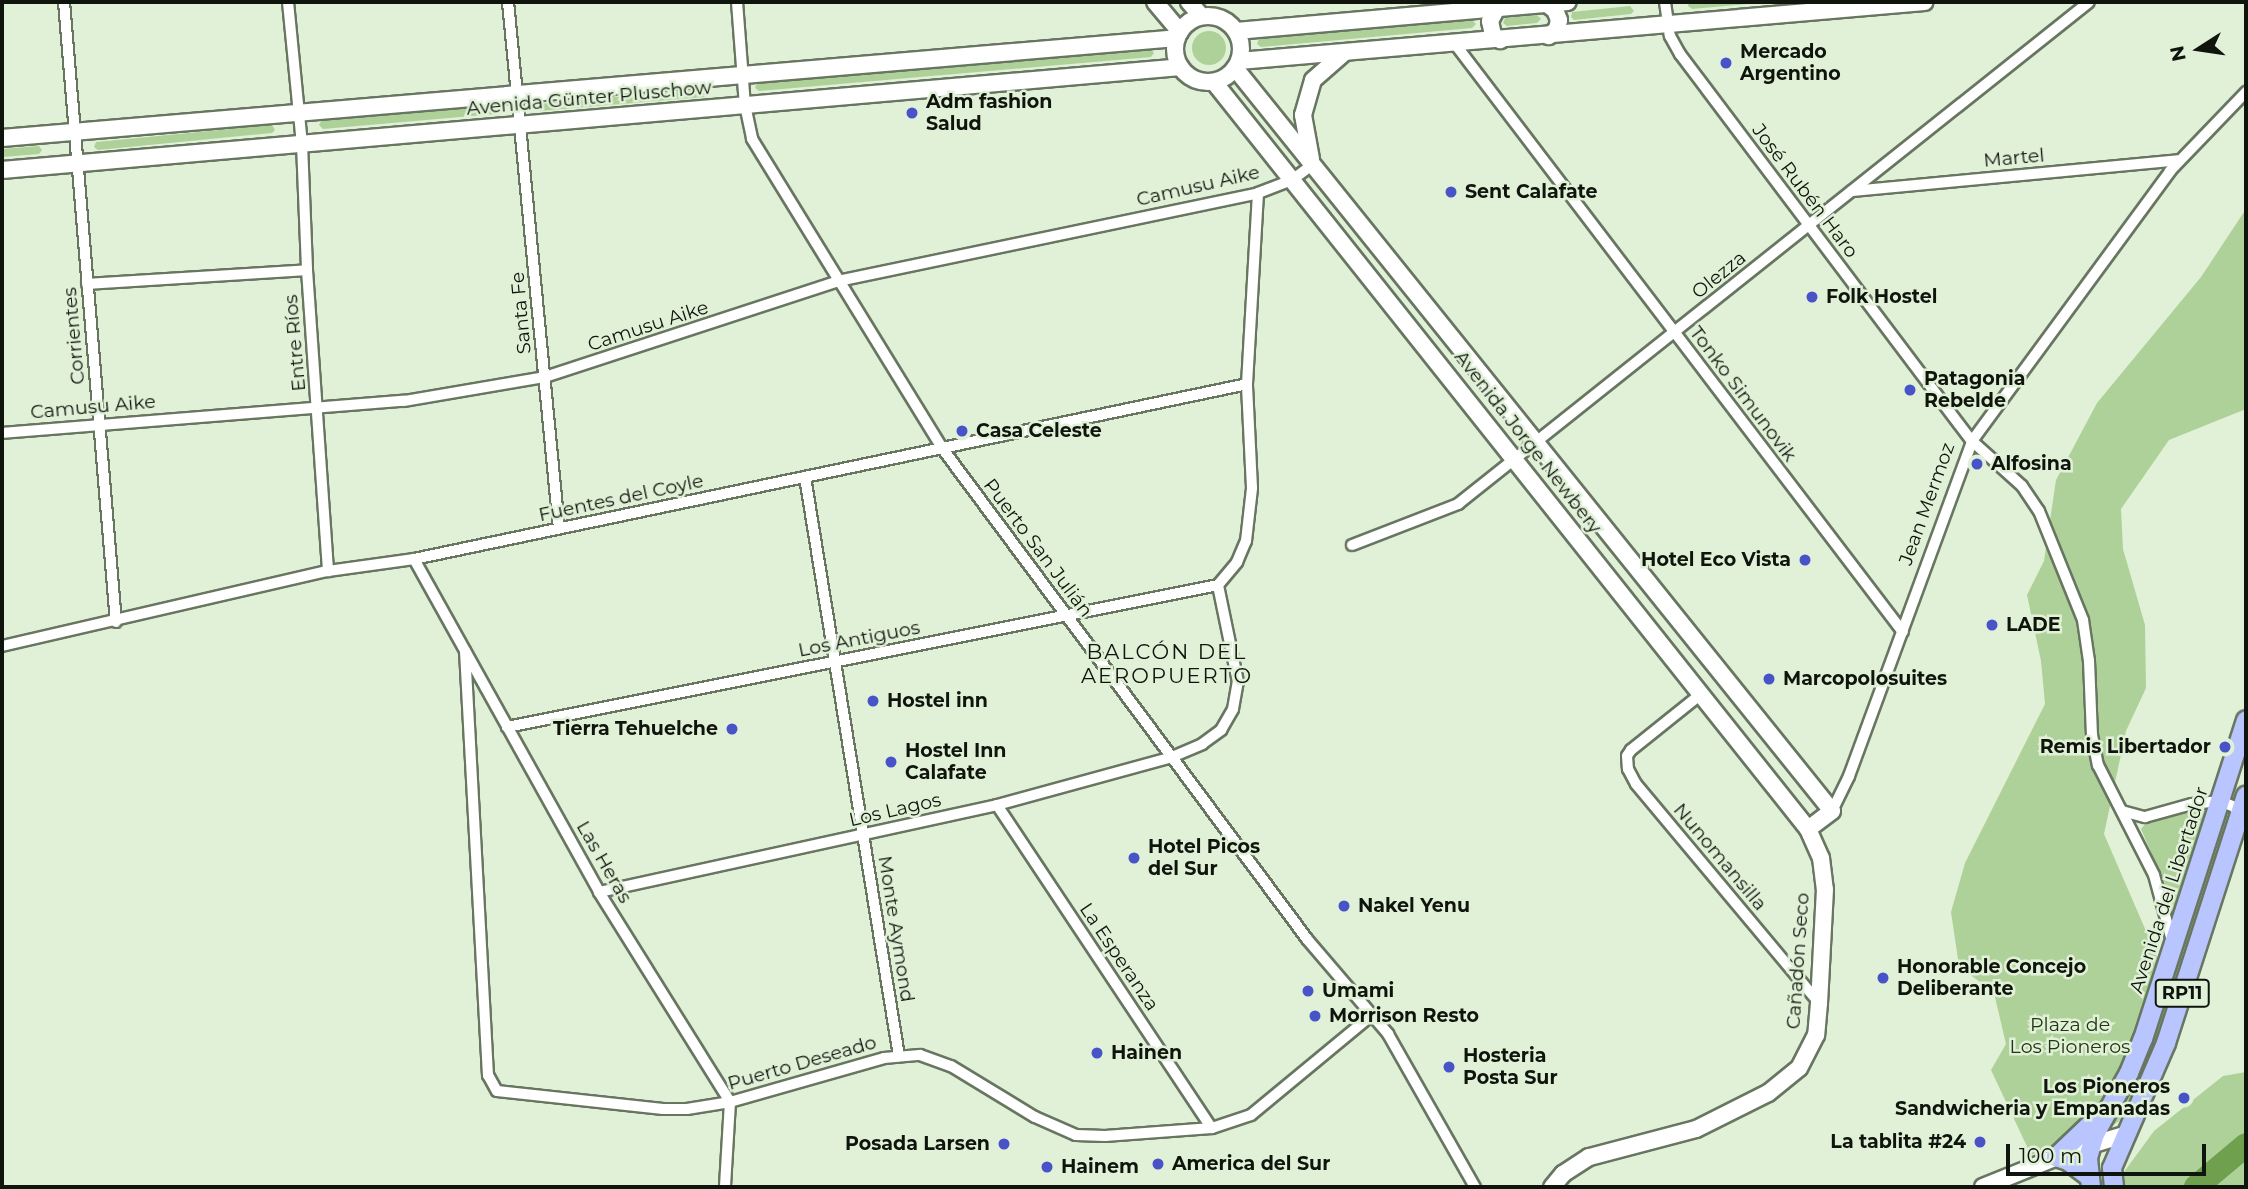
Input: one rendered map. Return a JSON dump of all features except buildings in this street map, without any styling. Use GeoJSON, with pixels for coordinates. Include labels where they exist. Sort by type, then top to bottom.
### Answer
{"type":"FeatureCollection","features":[{"type":"Feature","properties":{"kind":"main road","name":"Avenida del Libertador"},"geometry":{"type":"LineString","coordinates":[[2090,1181],[2092,1144],[2106,1110],[2136,1057],[2246,720]]}},
{"type":"Feature","properties":{"kind":"main road","name":"RP11"},"geometry":{"type":"LineString","coordinates":[[2114,1187],[2112,1168],[2166,1043],[2246,796]]}},
{"type":"Feature","properties":{"kind":"main road"},"geometry":{"type":"LineString","coordinates":[[2090,1181],[2068,1161],[2056,1157],[2106,1110]]}},
{"type":"Feature","properties":{"kind":"street","name":"Corrientes"},"geometry":{"type":"LineString","coordinates":[[64,2],[116,622]]}},
{"type":"Feature","properties":{"kind":"street","name":"Entre Ríos"},"geometry":{"type":"LineString","coordinates":[[288,2],[302,144],[307,270],[328,571]]}},
{"type":"Feature","properties":{"kind":"street","name":"Santa Fe"},"geometry":{"type":"LineString","coordinates":[[508,2],[559,529]]}},
{"type":"Feature","properties":{"kind":"street","name":"Puerto San Julián"},"geometry":{"type":"LineString","coordinates":[[737,2],[745,105],[755,145],[942,448],[1307,939],[1372,1015],[1409,1066],[1475,1187]]}},
{"type":"Feature","properties":{"kind":"street"},"geometry":{"type":"LineString","coordinates":[[1155,2],[1178,35]]}},
{"type":"Feature","properties":{"kind":"street"},"geometry":{"type":"LineString","coordinates":[[1189,2],[1201,16]]}},
{"type":"Feature","properties":{"kind":"street"},"geometry":{"type":"LineString","coordinates":[[1428,14],[1446,2]]}},
{"type":"Feature","properties":{"kind":"street"},"geometry":{"type":"LineString","coordinates":[[1236,31],[1428,14],[1497,5],[1568,2]]}},
{"type":"Feature","properties":{"kind":"street"},"geometry":{"type":"LineString","coordinates":[[1665,2],[1667,26]]}},
{"type":"Feature","properties":{"kind":"street"},"geometry":{"type":"LineString","coordinates":[[1237,65],[1241,46],[1236,31],[1221,18],[1201,16],[1185,25],[1178,35],[1175,50],[1181,67],[1195,79],[1214,82],[1237,65],[1345,52],[1924,2]]}},
{"type":"Feature","properties":{"kind":"street","name":"Olezza"},"geometry":{"type":"LineString","coordinates":[[1352,545],[1449,508],[1515,460],[2089,2]]}},
{"type":"Feature","properties":{"kind":"street"},"geometry":{"type":"LineString","coordinates":[[1547,4],[1555,10],[1559,20],[1557,29],[1549,36]]}},
{"type":"Feature","properties":{"kind":"street"},"geometry":{"type":"LineString","coordinates":[[1497,5],[1490,21],[1493,35],[1500,40]]}},
{"type":"Feature","properties":{"kind":"street","name":"José Rubén Haro"},"geometry":{"type":"LineString","coordinates":[[1667,26],[1680,54],[1972,441],[2022,486],[2052,538],[2079,606],[2086,634],[2094,751],[2104,778],[2159,890],[2172,947]]}},
{"type":"Feature","properties":{"kind":"street","name":"Avenida Günter Pluschow"},"geometry":{"type":"LineString","coordinates":[[2,138],[1178,35]]}},
{"type":"Feature","properties":{"kind":"street","name":"Tonko Simunovik"},"geometry":{"type":"LineString","coordinates":[[1455,44],[1903,632]]}},
{"type":"Feature","properties":{"kind":"street"},"geometry":{"type":"LineString","coordinates":[[1312,165],[1303,115],[1313,80],[1345,52]]}},
{"type":"Feature","properties":{"kind":"street","name":"Avenida Jorge Newbery"},"geometry":{"type":"LineString","coordinates":[[1237,65],[1312,165],[1832,811]]}},
{"type":"Feature","properties":{"kind":"street","name":"Avenida Günter Pluschow"},"geometry":{"type":"LineString","coordinates":[[2,170],[1181,67]]}},
{"type":"Feature","properties":{"kind":"street","name":"Avenida Jorge Newbery"},"geometry":{"type":"LineString","coordinates":[[1214,82],[1808,830]]}},
{"type":"Feature","properties":{"kind":"street","name":"Jean Mermoz"},"geometry":{"type":"LineString","coordinates":[[1808,830],[1832,811],[1849,776],[1972,441],[2179,160],[2246,92]]}},
{"type":"Feature","properties":{"kind":"street","name":"Martel"},"geometry":{"type":"LineString","coordinates":[[1852,191],[2179,160]]}},
{"type":"Feature","properties":{"kind":"street","name":"Camusu Aike"},"geometry":{"type":"LineString","coordinates":[[2,433],[404,401],[545,377],[838,281],[1258,193],[1292,180],[1312,165]]}},
{"type":"Feature","properties":{"kind":"street"},"geometry":{"type":"LineString","coordinates":[[1218,585],[1237,562],[1247,541],[1252,488],[1247,384],[1258,193]]}},
{"type":"Feature","properties":{"kind":"street"},"geometry":{"type":"LineString","coordinates":[[87,284],[307,270]]}},
{"type":"Feature","properties":{"kind":"street","name":"Fuentes del Coyle"},"geometry":{"type":"LineString","coordinates":[[2,646],[116,622],[328,571],[414,559],[1247,384]]}},
{"type":"Feature","properties":{"kind":"street","name":"Monte Aymond"},"geometry":{"type":"LineString","coordinates":[[805,477],[899,1055]]}},
{"type":"Feature","properties":{"kind":"street","name":"Las Heras"},"geometry":{"type":"LineString","coordinates":[[414,559],[599,892],[730,1102]]}},
{"type":"Feature","properties":{"kind":"street","name":"Los Antiguos"},"geometry":{"type":"LineString","coordinates":[[507,727],[1218,585]]}},
{"type":"Feature","properties":{"kind":"street","name":"Los Lagos"},"geometry":{"type":"LineString","coordinates":[[599,892],[863,836],[997,804],[1172,757],[1202,744],[1221,730],[1233,709],[1238,682],[1218,585]]}},
{"type":"Feature","properties":{"kind":"street"},"geometry":{"type":"LineString","coordinates":[[1659,641],[1681,623]]}},
{"type":"Feature","properties":{"kind":"street","name":"Puerto Deseado"},"geometry":{"type":"LineString","coordinates":[[465,651],[488,1075],[497,1091],[505,1094],[663,1109],[730,1102],[865,1062],[899,1055],[937,1060],[1035,1117],[1076,1135],[1105,1136],[1212,1128],[1251,1115],[1372,1015]]}},
{"type":"Feature","properties":{"kind":"street","name":"Nunomansilla"},"geometry":{"type":"LineString","coordinates":[[1701,694],[1637,744],[1626,762],[1636,784],[1819,1003]]}},
{"type":"Feature","properties":{"kind":"street"},"geometry":{"type":"LineString","coordinates":[[2122,811],[2145,817],[2192,804],[2220,801],[2235,807],[2238,821]]}},
{"type":"Feature","properties":{"kind":"street","name":"La Esperanza"},"geometry":{"type":"LineString","coordinates":[[997,804],[1212,1128]]}},
{"type":"Feature","properties":{"kind":"street","name":"Cañadón Seco"},"geometry":{"type":"LineString","coordinates":[[1552,1187],[1563,1174],[1589,1157],[1696,1129],[1768,1093],[1799,1068],[1816,1035],[1825,888],[1821,858],[1808,830]]}},
{"type":"Feature","properties":{"kind":"street"},"geometry":{"type":"LineString","coordinates":[[725,1187],[730,1102]]}},
{"type":"Feature","properties":{"kind":"street"},"geometry":{"type":"LineString","coordinates":[[1988,1186],[2056,1157],[2127,1133]]}},
{"type":"Feature","properties":{"kind":"green space"},"geometry":{"type":"Polygon","coordinates":[[[1689,2],[1770,2],[1692,9],[1688,6],[1689,2]]]}},
{"type":"Feature","properties":{"kind":"green space"},"geometry":{"type":"Polygon","coordinates":[[[1630,6],[1634,11],[1631,14],[1574,20],[1571,17],[1572,12],[1630,6]]]}},
{"type":"Feature","properties":{"kind":"green space"},"geometry":{"type":"Polygon","coordinates":[[[1537,15],[1541,19],[1537,23],[1507,26],[1503,23],[1505,18],[1537,15]]]}},
{"type":"Feature","properties":{"kind":"green space"},"geometry":{"type":"Polygon","coordinates":[[[1472,20],[1476,24],[1472,28],[1261,47],[1257,44],[1259,39],[1472,20]]]}},
{"type":"Feature","properties":{"kind":"green space"},"geometry":{"type":"Polygon","coordinates":[[[1209,31],[1221,36],[1226,48],[1221,60],[1209,65],[1197,60],[1192,48],[1197,36],[1209,31]]]}},
{"type":"Feature","properties":{"kind":"green space"},"geometry":{"type":"Polygon","coordinates":[[[1151,49],[1154,53],[1151,57],[759,91],[755,88],[757,83],[1151,49]]]}},
{"type":"Feature","properties":{"kind":"green space"},"geometry":{"type":"Polygon","coordinates":[[[704,89],[707,93],[704,97],[540,111],[537,108],[538,104],[704,89]]]}},
{"type":"Feature","properties":{"kind":"green space"},"geometry":{"type":"Polygon","coordinates":[[[495,106],[499,110],[495,114],[323,129],[319,125],[321,121],[495,106]]]}},
{"type":"Feature","properties":{"kind":"green space"},"geometry":{"type":"Polygon","coordinates":[[[272,125],[275,130],[272,133],[98,150],[94,147],[96,142],[272,125]]]}},
{"type":"Feature","properties":{"kind":"green space"},"geometry":{"type":"Polygon","coordinates":[[[39,146],[42,150],[39,154],[2,157],[2,149],[39,146]]]}},
{"type":"Feature","properties":{"kind":"green space","name":"Plaza de Los Pioneros"},"geometry":{"type":"Polygon","coordinates":[[[2246,209],[2246,409],[2169,440],[2121,509],[2123,549],[2145,625],[2146,688],[2126,731],[2104,834],[2162,968],[2115,1090],[2086,1122],[2054,1145],[2031,1155],[1991,1070],[2006,1044],[1994,993],[1959,966],[1951,912],[1965,863],[2045,704],[2041,661],[2027,595],[2044,561],[2056,480],[2097,403],[2201,277],[2246,209]]]}},
{"type":"Feature","properties":{"kind":"green space"},"geometry":{"type":"Polygon","coordinates":[[[2206,807],[2208,811],[2173,921],[2163,880],[2141,829],[2146,823],[2187,808],[2206,807]]]}},
{"type":"Feature","properties":{"kind":"green space"},"geometry":{"type":"Polygon","coordinates":[[[2223,815],[2233,818],[2152,1062],[2119,1121],[2107,1130],[2223,815]]]}},
{"type":"Feature","properties":{"kind":"green space"},"geometry":{"type":"Polygon","coordinates":[[[2246,1072],[2246,1187],[2113,1187],[2154,1131],[2223,1076],[2246,1072]]]}},
{"type":"Feature","properties":{"kind":"waterway"},"geometry":{"type":"LineString","coordinates":[[2196,1187],[2246,1145]]}},
{"type":"Feature","properties":{"kind":"place","name":"Mercado Argentino"},"geometry":{"type":"Point","coordinates":[1726,63]}},
{"type":"Feature","properties":{"kind":"place","name":"Adm fashion Salud"},"geometry":{"type":"Point","coordinates":[912,113]}},
{"type":"Feature","properties":{"kind":"place","name":"Sent Calafate"},"geometry":{"type":"Point","coordinates":[1451,192]}},
{"type":"Feature","properties":{"kind":"place","name":"Folk Hostel"},"geometry":{"type":"Point","coordinates":[1812,297]}},
{"type":"Feature","properties":{"kind":"place","name":"Patagonia Rebelde"},"geometry":{"type":"Point","coordinates":[1910,390]}},
{"type":"Feature","properties":{"kind":"place","name":"Casa Celeste"},"geometry":{"type":"Point","coordinates":[962,431]}},
{"type":"Feature","properties":{"kind":"place","name":"Alfosina"},"geometry":{"type":"Point","coordinates":[1977,464]}},
{"type":"Feature","properties":{"kind":"place","name":"Hotel Eco Vista"},"geometry":{"type":"Point","coordinates":[1805,560]}},
{"type":"Feature","properties":{"kind":"place","name":"LADE"},"geometry":{"type":"Point","coordinates":[1992,625]}},
{"type":"Feature","properties":{"kind":"place","name":"Marcopolosuites"},"geometry":{"type":"Point","coordinates":[1769,679]}},
{"type":"Feature","properties":{"kind":"place","name":"Hostel inn"},"geometry":{"type":"Point","coordinates":[873,701]}},
{"type":"Feature","properties":{"kind":"place","name":"Tierra Tehuelche"},"geometry":{"type":"Point","coordinates":[732,729]}},
{"type":"Feature","properties":{"kind":"place","name":"Remis Libertador"},"geometry":{"type":"Point","coordinates":[2225,747]}},
{"type":"Feature","properties":{"kind":"place","name":"Hostel Inn Calafate"},"geometry":{"type":"Point","coordinates":[891,762]}},
{"type":"Feature","properties":{"kind":"place","name":"Hotel Picos del Sur"},"geometry":{"type":"Point","coordinates":[1134,858]}},
{"type":"Feature","properties":{"kind":"place","name":"Nakel Yenu"},"geometry":{"type":"Point","coordinates":[1344,906]}},
{"type":"Feature","properties":{"kind":"place","name":"Honorable Concejo Deliberante"},"geometry":{"type":"Point","coordinates":[1883,978]}},
{"type":"Feature","properties":{"kind":"place","name":"Umami"},"geometry":{"type":"Point","coordinates":[1308,991]}},
{"type":"Feature","properties":{"kind":"place","name":"Morrison Resto"},"geometry":{"type":"Point","coordinates":[1315,1016]}},
{"type":"Feature","properties":{"kind":"place","name":"Hainen"},"geometry":{"type":"Point","coordinates":[1097,1053]}},
{"type":"Feature","properties":{"kind":"place","name":"Hosteria Posta Sur"},"geometry":{"type":"Point","coordinates":[1449,1067]}},
{"type":"Feature","properties":{"kind":"place","name":"Los Pioneros Sandwicheria y Empanadas"},"geometry":{"type":"Point","coordinates":[2184,1098]}},
{"type":"Feature","properties":{"kind":"place","name":"La tablita #24"},"geometry":{"type":"Point","coordinates":[1980,1142]}},
{"type":"Feature","properties":{"kind":"place","name":"Posada Larsen"},"geometry":{"type":"Point","coordinates":[1004,1144]}},
{"type":"Feature","properties":{"kind":"place","name":"America del Sur"},"geometry":{"type":"Point","coordinates":[1158,1164]}},
{"type":"Feature","properties":{"kind":"place","name":"Hainem"},"geometry":{"type":"Point","coordinates":[1047,1167]}},
{"type":"Feature","properties":{"kind":"district","name":"BALCÓN DEL AEROPUERTO"},"geometry":{"type":"Point","coordinates":[1167,664]}}]}
